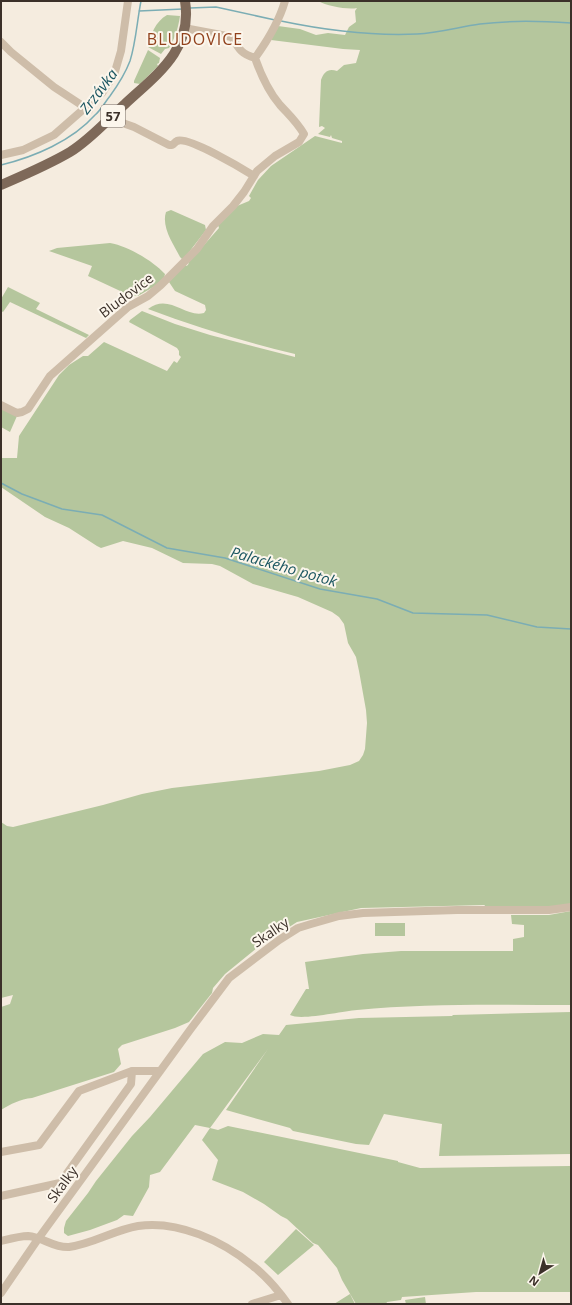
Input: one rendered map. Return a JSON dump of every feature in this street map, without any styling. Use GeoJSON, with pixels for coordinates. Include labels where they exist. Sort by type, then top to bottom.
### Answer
{"type":"FeatureCollection","features":[{"type":"Feature","properties":{"kind":"main road","name":"57"},"geometry":{"type":"LineString","coordinates":[[1,185],[44,166],[71,151],[93,135],[153,80],[169,62],[178,46],[184,28],[185,6]]}},
{"type":"Feature","properties":{"kind":"street"},"geometry":{"type":"LineString","coordinates":[[1,155],[23,150],[54,134],[87,108],[102,93],[114,74],[121,52],[128,1]]}},
{"type":"Feature","properties":{"kind":"street"},"geometry":{"type":"LineString","coordinates":[[184,28],[232,37],[239,49],[244,54],[255,58],[268,40],[281,15],[284,1]]}},
{"type":"Feature","properties":{"kind":"street"},"geometry":{"type":"LineString","coordinates":[[1,42],[54,87],[87,108]]}},
{"type":"Feature","properties":{"kind":"street","name":"Bludovice"},"geometry":{"type":"LineString","coordinates":[[1,405],[17,413],[28,409],[50,376],[128,307],[148,296],[162,285],[197,249],[213,226],[233,206],[257,171],[275,156],[298,142],[304,134],[297,121],[280,104],[263,80],[255,58]]}},
{"type":"Feature","properties":{"kind":"street"},"geometry":{"type":"LineString","coordinates":[[112,117],[117,121],[134,127],[169,145],[172,145],[179,140],[200,147],[222,157],[254,176]]}},
{"type":"Feature","properties":{"kind":"street","name":"Skalky"},"geometry":{"type":"LineString","coordinates":[[1,1293],[38,1239],[229,978],[280,940],[298,928],[310,924],[339,916],[363,913],[447,910],[549,910],[571,907]]}},
{"type":"Feature","properties":{"kind":"street"},"geometry":{"type":"LineString","coordinates":[[1,1152],[39,1145],[79,1091],[132,1072],[160,1072]]}},
{"type":"Feature","properties":{"kind":"street","name":"Skalky"},"geometry":{"type":"LineString","coordinates":[[1,1196],[60,1183],[131,1084],[132,1072]]}},
{"type":"Feature","properties":{"kind":"street"},"geometry":{"type":"LineString","coordinates":[[1,1241],[28,1236],[56,1246],[68,1247],[138,1226],[158,1225],[176,1228],[204,1237],[236,1254],[258,1271],[288,1304]]}},
{"type":"Feature","properties":{"kind":"street"},"geometry":{"type":"LineString","coordinates":[[252,1304],[281,1295]]}},
{"type":"Feature","properties":{"kind":"green space"},"geometry":{"type":"Polygon","coordinates":[[[318,1],[571,1],[571,907],[482,910],[485,905],[361,908],[297,922],[258,947],[225,974],[189,1022],[122,1045],[118,1049],[121,1064],[114,1072],[20,1101],[1,1110],[1,1007],[10,1004],[13,995],[1,998],[1,822],[7,826],[13,827],[142,794],[172,788],[319,771],[350,765],[359,761],[365,749],[367,723],[366,710],[359,671],[356,657],[348,643],[344,624],[339,617],[332,612],[298,597],[253,584],[220,566],[212,564],[183,563],[152,548],[123,541],[101,548],[69,528],[45,517],[1,487],[1,458],[17,458],[19,436],[59,375],[69,365],[83,356],[88,356],[104,342],[167,371],[174,361],[177,363],[181,357],[177,348],[129,322],[142,311],[175,324],[210,335],[295,357],[295,354],[221,334],[148,309],[156,305],[163,304],[197,314],[204,313],[206,310],[205,305],[175,291],[169,282],[185,264],[186,266],[188,265],[219,228],[218,225],[237,206],[249,201],[251,198],[249,196],[258,180],[271,166],[315,136],[342,143],[342,141],[332,138],[331,135],[330,137],[318,134],[325,128],[322,126],[319,127],[321,80],[329,70],[337,71],[344,65],[356,63],[360,50],[271,40],[278,26],[300,29],[316,35],[328,33],[345,35],[349,27],[356,22],[355,11],[357,8],[338,7],[318,1]]]}},
{"type":"Feature","properties":{"kind":"green space"},"geometry":{"type":"Polygon","coordinates":[[[167,15],[180,16],[173,41],[169,48],[165,49],[161,54],[148,47],[154,29],[159,21],[167,15]]]}},
{"type":"Feature","properties":{"kind":"green space"},"geometry":{"type":"Polygon","coordinates":[[[148,50],[160,58],[159,63],[157,64],[158,66],[140,84],[134,83],[134,81],[148,50]]]}},
{"type":"Feature","properties":{"kind":"green space"},"geometry":{"type":"Polygon","coordinates":[[[171,210],[205,225],[206,230],[183,260],[169,236],[165,224],[166,212],[171,210]]]}},
{"type":"Feature","properties":{"kind":"green space"},"geometry":{"type":"Polygon","coordinates":[[[110,243],[124,247],[147,259],[165,274],[164,278],[155,286],[138,296],[131,296],[88,276],[92,266],[49,251],[57,248],[110,243]]]}},
{"type":"Feature","properties":{"kind":"green space"},"geometry":{"type":"Polygon","coordinates":[[[8,287],[40,303],[36,309],[89,335],[86,338],[10,302],[3,312],[1,311],[1,299],[8,287]]]}},
{"type":"Feature","properties":{"kind":"green space"},"geometry":{"type":"Polygon","coordinates":[[[1,407],[17,416],[10,432],[1,427],[1,407]]]}},
{"type":"Feature","properties":{"kind":"green space"},"geometry":{"type":"Polygon","coordinates":[[[571,911],[571,1005],[410,1006],[357,1010],[303,1017],[295,1017],[290,1015],[306,989],[309,989],[305,962],[363,954],[401,951],[513,951],[513,939],[524,937],[524,925],[512,924],[511,915],[549,915],[571,911]]]}},
{"type":"Feature","properties":{"kind":"green space"},"geometry":{"type":"Polygon","coordinates":[[[375,923],[405,923],[405,936],[375,936],[375,923]]]}},
{"type":"Feature","properties":{"kind":"green space"},"geometry":{"type":"Polygon","coordinates":[[[571,1012],[571,1154],[439,1156],[442,1124],[384,1114],[369,1145],[356,1144],[293,1131],[290,1128],[226,1110],[268,1049],[210,1128],[195,1125],[160,1172],[150,1175],[149,1187],[133,1216],[124,1215],[117,1220],[68,1236],[64,1233],[66,1221],[132,1136],[203,1054],[225,1042],[242,1043],[263,1034],[279,1035],[286,1025],[359,1018],[571,1012]]]}},
{"type":"Feature","properties":{"kind":"green space"},"geometry":{"type":"Polygon","coordinates":[[[228,1126],[398,1161],[420,1168],[571,1166],[571,1292],[476,1292],[402,1297],[401,1300],[387,1302],[386,1304],[356,1304],[337,1268],[318,1245],[313,1243],[287,1219],[264,1204],[243,1192],[212,1180],[218,1160],[202,1140],[210,1128],[218,1130],[228,1126]]]}},
{"type":"Feature","properties":{"kind":"green space"},"geometry":{"type":"Polygon","coordinates":[[[296,1229],[314,1245],[278,1275],[264,1262],[296,1229]]]}},
{"type":"Feature","properties":{"kind":"green space"},"geometry":{"type":"Polygon","coordinates":[[[350,1294],[355,1304],[334,1304],[350,1294]]]}},
{"type":"Feature","properties":{"kind":"green space"},"geometry":{"type":"Polygon","coordinates":[[[425,1297],[426,1304],[406,1304],[405,1300],[425,1297]]]}},
{"type":"Feature","properties":{"kind":"waterway","name":"Zrzávka"},"geometry":{"type":"LineString","coordinates":[[1,165],[14,162],[52,147],[75,133],[99,111],[119,84],[130,61],[141,1]]}},
{"type":"Feature","properties":{"kind":"waterway"},"geometry":{"type":"LineString","coordinates":[[190,8],[216,7],[275,20]]}},
{"type":"Feature","properties":{"kind":"waterway"},"geometry":{"type":"LineString","coordinates":[[139,11],[183,9]]}},
{"type":"Feature","properties":{"kind":"waterway"},"geometry":{"type":"LineString","coordinates":[[281,21],[349,32],[383,34],[425,33],[480,24],[514,21],[571,23]]}},
{"type":"Feature","properties":{"kind":"waterway","name":"Palackého potok"},"geometry":{"type":"LineString","coordinates":[[1,483],[22,494],[62,509],[102,515],[167,548],[225,558],[320,589],[377,599],[413,613],[487,615],[537,627],[571,629]]}},
{"type":"Feature","properties":{"kind":"district","name":"BLUDOVICE"},"geometry":{"type":"Point","coordinates":[195,39]}}]}
